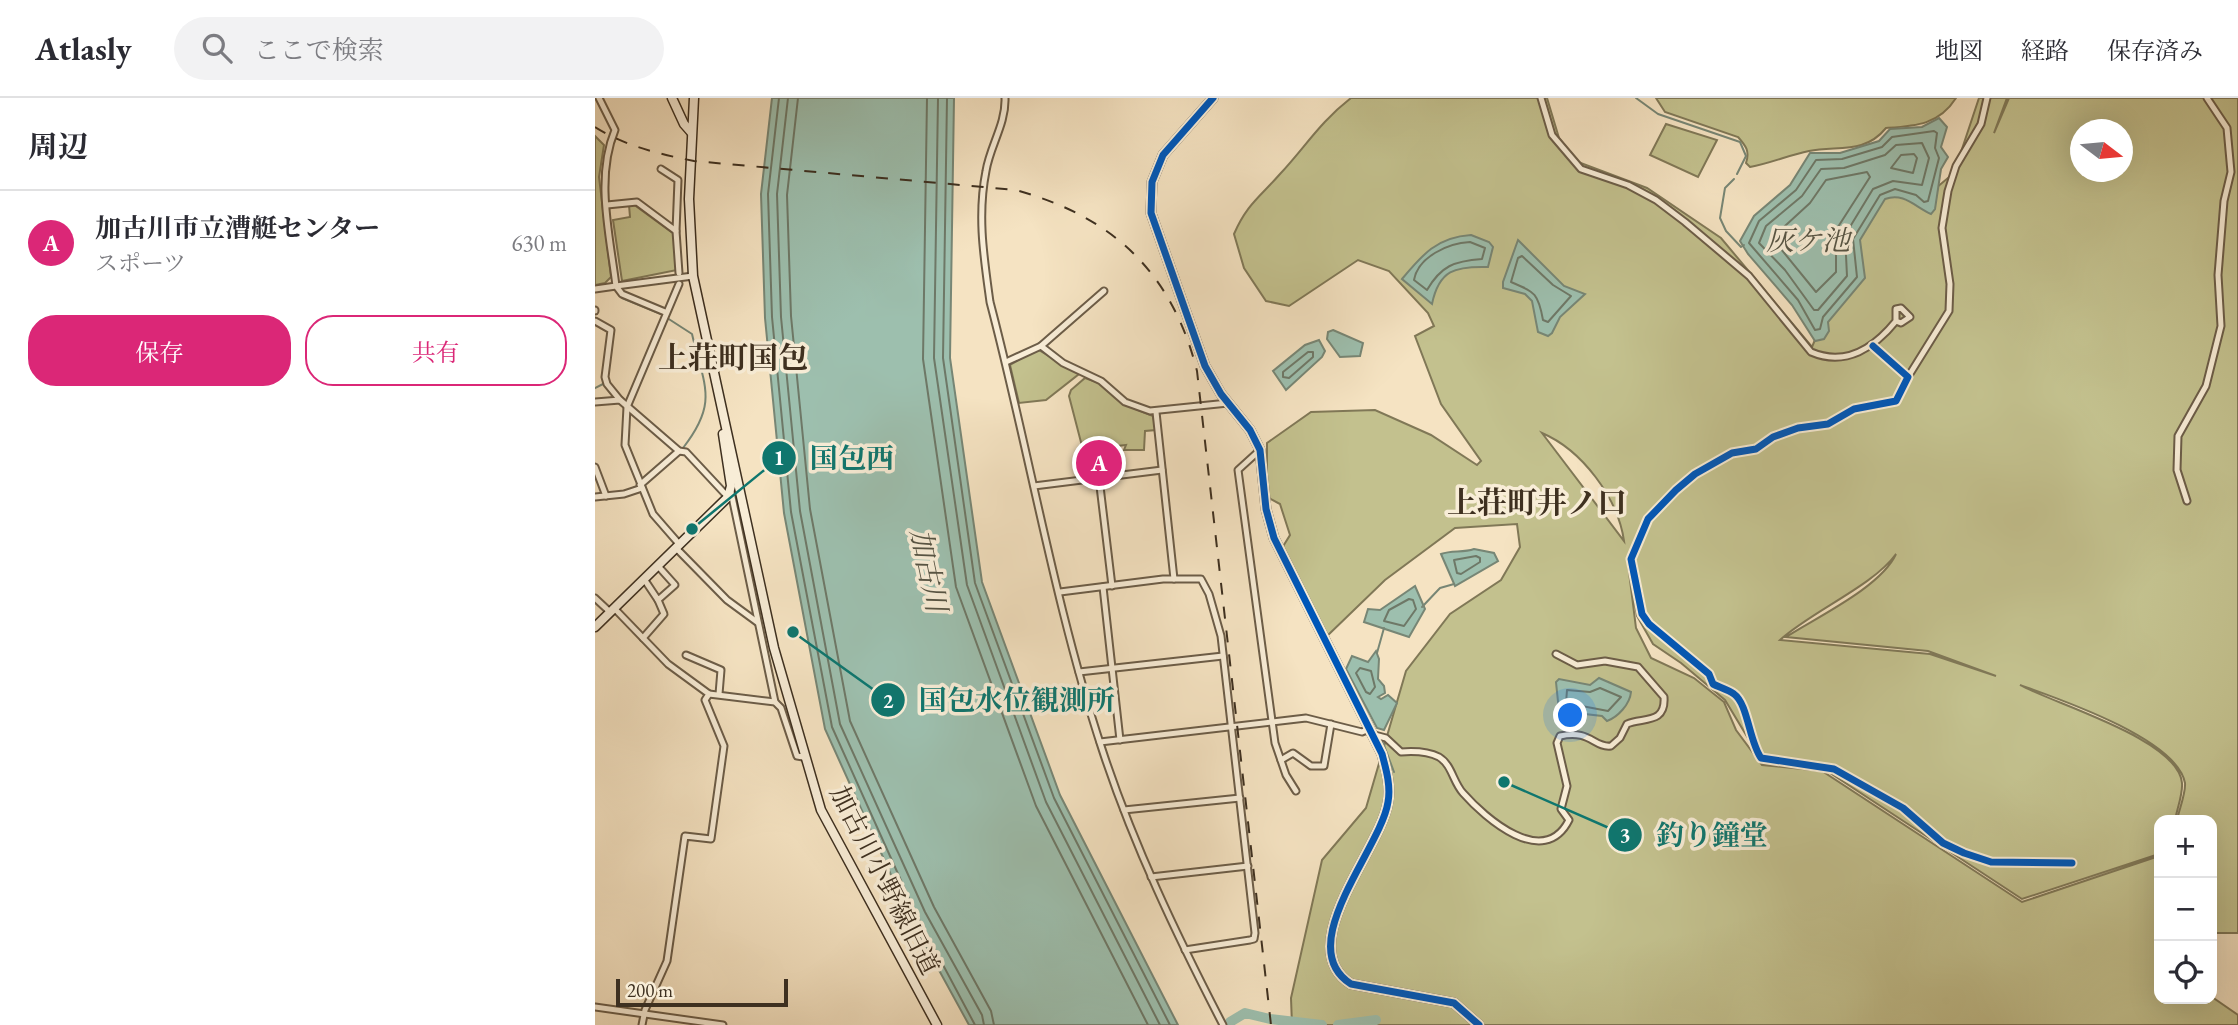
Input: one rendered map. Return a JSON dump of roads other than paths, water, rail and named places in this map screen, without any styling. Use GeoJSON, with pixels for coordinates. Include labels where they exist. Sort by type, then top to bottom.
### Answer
{"type":"FeatureCollection","features":[{"type":"Feature","properties":{"kind":"street"},"geometry":{"type":"LineString","coordinates":[[599,98],[615,130],[608,146],[604,176],[617,286],[622,294],[665,312]]}},
{"type":"Feature","properties":{"kind":"street"},"geometry":{"type":"LineString","coordinates":[[672,98],[684,124],[691,132]]}},
{"type":"Feature","properties":{"kind":"street"},"geometry":{"type":"LineString","coordinates":[[694,98],[689,199],[694,276],[725,424],[723,431],[729,494],[760,618],[757,622]]}},
{"type":"Feature","properties":{"kind":"street"},"geometry":{"type":"LineString","coordinates":[[1005,98],[1003,120],[986,171],[981,212],[982,246],[990,302],[1079,672],[1100,742],[1151,877],[1223,1025]]}},
{"type":"Feature","properties":{"kind":"street"},"geometry":{"type":"LineString","coordinates":[[1213,98],[1163,155],[1152,183],[1150,203],[1153,223],[1205,366],[1228,403],[1250,430],[1260,450],[1266,509],[1274,538],[1387,772],[1388,802],[1375,837],[1352,878],[1337,916],[1333,928],[1332,965],[1339,976],[1351,984],[1454,1003],[1479,1025]]}},
{"type":"Feature","properties":{"kind":"street"},"geometry":{"type":"LineString","coordinates":[[1541,98],[1552,135],[1581,169],[1629,185],[1656,200],[1685,222],[1749,276],[1811,352],[1822,357],[1848,355],[1873,346],[1896,321]]}},
{"type":"Feature","properties":{"kind":"street"},"geometry":{"type":"LineString","coordinates":[[1987,98],[1981,124],[1957,166],[1948,191],[1942,228],[1950,284],[1949,311],[1896,401],[1854,409],[1828,424],[1798,428],[1773,437],[1756,450],[1732,453],[1695,474],[1649,519],[1631,559],[1642,614],[1649,624],[1709,674],[1713,684],[1735,694],[1741,703],[1751,743],[1761,758],[1834,769],[1903,808],[1943,843],[1964,853],[1991,862],[2072,863]]}},
{"type":"Feature","properties":{"kind":"street"},"geometry":{"type":"LineString","coordinates":[[2187,500],[2177,470],[2178,436],[2206,386],[2221,326],[2218,275],[2224,201],[2231,172],[2227,128],[2207,98]]}},
{"type":"Feature","properties":{"kind":"street"},"geometry":{"type":"LineString","coordinates":[[661,169],[678,180],[676,231],[679,273]]}},
{"type":"Feature","properties":{"kind":"street"},"geometry":{"type":"LineString","coordinates":[[607,205],[637,202],[676,231]]}},
{"type":"Feature","properties":{"kind":"street"},"geometry":{"type":"LineString","coordinates":[[595,289],[694,276]]}},
{"type":"Feature","properties":{"kind":"street"},"geometry":{"type":"LineString","coordinates":[[679,284],[627,407],[625,445],[657,521],[727,600],[757,622],[775,702],[781,708],[797,756],[803,757]]}},
{"type":"Feature","properties":{"kind":"street"},"geometry":{"type":"LineString","coordinates":[[1006,362],[1041,346],[1104,291]]}},
{"type":"Feature","properties":{"kind":"street"},"geometry":{"type":"LineString","coordinates":[[595,321],[611,330],[605,377],[607,384],[627,407],[679,451],[685,452],[729,494]]}},
{"type":"Feature","properties":{"kind":"street"},"geometry":{"type":"LineString","coordinates":[[1041,346],[1063,363],[1101,381],[1125,402],[1156,412],[1228,403]]}},
{"type":"Feature","properties":{"kind":"street"},"geometry":{"type":"LineString","coordinates":[[1873,346],[1908,377]]}},
{"type":"Feature","properties":{"kind":"street"},"geometry":{"type":"LineString","coordinates":[[595,402],[620,400]]}},
{"type":"Feature","properties":{"kind":"street"},"geometry":{"type":"LineString","coordinates":[[1156,412],[1174,579]]}},
{"type":"Feature","properties":{"kind":"street","name":"加古川小野線旧道"},"geometry":{"type":"LineString","coordinates":[[725,424],[774,648],[803,757],[827,823],[937,1025]]}},
{"type":"Feature","properties":{"kind":"street"},"geometry":{"type":"LineString","coordinates":[[1260,450],[1238,470],[1271,721],[1281,760],[1296,791]]}},
{"type":"Feature","properties":{"kind":"street"},"geometry":{"type":"LineString","coordinates":[[595,497],[641,487],[679,451]]}},
{"type":"Feature","properties":{"kind":"street"},"geometry":{"type":"LineString","coordinates":[[595,467],[606,496]]}},
{"type":"Feature","properties":{"kind":"street"},"geometry":{"type":"LineString","coordinates":[[1034,486],[1162,470]]}},
{"type":"Feature","properties":{"kind":"street"},"geometry":{"type":"LineString","coordinates":[[1099,478],[1112,586]]}},
{"type":"Feature","properties":{"kind":"street"},"geometry":{"type":"LineString","coordinates":[[595,627],[729,494]]}},
{"type":"Feature","properties":{"kind":"street"},"geometry":{"type":"LineString","coordinates":[[658,566],[675,585],[658,600]]}},
{"type":"Feature","properties":{"kind":"street"},"geometry":{"type":"LineString","coordinates":[[643,638],[664,614],[644,579]]}},
{"type":"Feature","properties":{"kind":"street"},"geometry":{"type":"LineString","coordinates":[[1060,592],[1174,579],[1201,579],[1217,620],[1232,727],[1254,939],[1185,950]]}},
{"type":"Feature","properties":{"kind":"street"},"geometry":{"type":"LineString","coordinates":[[1103,587],[1120,740]]}},
{"type":"Feature","properties":{"kind":"street"},"geometry":{"type":"LineString","coordinates":[[595,598],[643,638],[668,664],[709,694],[775,702]]}},
{"type":"Feature","properties":{"kind":"street"},"geometry":{"type":"LineString","coordinates":[[1100,742],[1306,718],[1370,732],[1386,738],[1401,752],[1424,752],[1442,760],[1460,790],[1508,832],[1534,842],[1560,834],[1569,820],[1561,808],[1567,786],[1557,743],[1560,736],[1586,736],[1599,744],[1611,746],[1620,738],[1627,724],[1648,722],[1661,711],[1664,702],[1664,696],[1638,667],[1605,662],[1577,664],[1556,654]]}},
{"type":"Feature","properties":{"kind":"street"},"geometry":{"type":"LineString","coordinates":[[686,655],[721,670],[719,694]]}},
{"type":"Feature","properties":{"kind":"street"},"geometry":{"type":"LineString","coordinates":[[1079,672],[1223,656]]}},
{"type":"Feature","properties":{"kind":"street"},"geometry":{"type":"LineString","coordinates":[[642,1025],[667,961],[685,836],[711,839],[724,747],[705,700],[709,694]]}},
{"type":"Feature","properties":{"kind":"street"},"geometry":{"type":"LineString","coordinates":[[1281,760],[1293,753],[1311,766],[1324,766],[1331,724]]}},
{"type":"Feature","properties":{"kind":"street"},"geometry":{"type":"LineString","coordinates":[[1124,810],[1240,798]]}},
{"type":"Feature","properties":{"kind":"street"},"geometry":{"type":"LineString","coordinates":[[1151,877],[1248,866]]}},
{"type":"Feature","properties":{"kind":"street"},"geometry":{"type":"LineString","coordinates":[[595,1007],[723,1025]]}},
{"type":"Feature","properties":{"kind":"water","name":"加古川"},"geometry":{"type":"Polygon","coordinates":[[[772,98],[954,98],[950,358],[982,582],[1060,795],[1178,1025],[969,1025],[911,919],[825,729],[784,513],[765,318],[761,194],[772,98]]]}},
{"type":"Feature","properties":{"kind":"water","name":"灰ケ池"},"geometry":{"type":"Polygon","coordinates":[[[1939,118],[1947,127],[1941,147],[1948,157],[1941,169],[1935,209],[1931,214],[1898,197],[1885,199],[1860,240],[1865,278],[1828,322],[1829,331],[1824,339],[1815,341],[1792,305],[1740,241],[1754,216],[1790,185],[1810,153],[1840,153],[1879,141],[1890,129],[1922,127],[1939,118]]]}},
{"type":"Feature","properties":{"kind":"water"},"geometry":{"type":"Polygon","coordinates":[[[1471,235],[1489,242],[1493,247],[1488,267],[1450,272],[1439,284],[1432,304],[1402,279],[1424,255],[1440,243],[1471,235]]]}},
{"type":"Feature","properties":{"kind":"water"},"geometry":{"type":"Polygon","coordinates":[[[1518,240],[1564,286],[1585,294],[1560,317],[1548,336],[1538,332],[1532,301],[1525,294],[1503,288],[1518,240]]]}},
{"type":"Feature","properties":{"kind":"water"},"geometry":{"type":"Polygon","coordinates":[[[1333,330],[1363,343],[1360,356],[1340,357],[1327,339],[1328,332],[1333,330]]]}},
{"type":"Feature","properties":{"kind":"water"},"geometry":{"type":"Polygon","coordinates":[[[1319,340],[1325,351],[1322,357],[1286,390],[1273,371],[1305,345],[1319,340]]]}},
{"type":"Feature","properties":{"kind":"water"},"geometry":{"type":"Polygon","coordinates":[[[1474,549],[1494,553],[1498,561],[1455,586],[1441,554],[1474,549]]]}},
{"type":"Feature","properties":{"kind":"water"},"geometry":{"type":"Polygon","coordinates":[[[1415,586],[1425,609],[1409,637],[1364,622],[1368,609],[1380,610],[1415,586]]]}},
{"type":"Feature","properties":{"kind":"water"},"geometry":{"type":"Polygon","coordinates":[[[1376,651],[1379,659],[1378,679],[1384,686],[1385,693],[1378,697],[1381,699],[1388,695],[1397,703],[1384,730],[1377,728],[1346,669],[1352,656],[1368,662],[1376,651]]]}},
{"type":"Feature","properties":{"kind":"water"},"geometry":{"type":"Polygon","coordinates":[[[1599,678],[1631,692],[1623,710],[1607,721],[1602,716],[1559,711],[1556,682],[1559,679],[1590,685],[1599,678]]]}},
{"type":"Feature","properties":{"kind":"waterway"},"geometry":{"type":"LineString","coordinates":[[1636,98],[1658,114],[1740,142],[1746,156],[1737,174]]}},
{"type":"Feature","properties":{"kind":"waterway"},"geometry":{"type":"LineString","coordinates":[[614,143],[617,128]]}},
{"type":"Feature","properties":{"kind":"waterway"},"geometry":{"type":"LineString","coordinates":[[1734,179],[1725,188],[1720,218],[1726,231],[1741,247],[1744,245]]}},
{"type":"Feature","properties":{"kind":"waterway"},"geometry":{"type":"LineString","coordinates":[[622,298],[661,314],[692,334],[704,381],[705,405],[694,432],[683,448]]}},
{"type":"Feature","properties":{"kind":"waterway"},"geometry":{"type":"LineString","coordinates":[[595,388],[603,384]]}},
{"type":"Feature","properties":{"kind":"waterway"},"geometry":{"type":"LineString","coordinates":[[1422,607],[1440,588],[1454,584]]}},
{"type":"Feature","properties":{"kind":"waterway"},"geometry":{"type":"LineString","coordinates":[[1377,653],[1384,628]]}},
{"type":"Feature","properties":{"kind":"waterway"},"geometry":{"type":"LineString","coordinates":[[1382,740],[1394,772]]}},
{"type":"Feature","properties":{"kind":"waterway"},"geometry":{"type":"LineString","coordinates":[[1230,1022],[1245,1013],[1322,1025]]}},
{"type":"Feature","properties":{"kind":"waterway"},"geometry":{"type":"LineString","coordinates":[[1338,1025],[1376,1020]]}},
{"type":"Feature","properties":{"kind":"railway"},"geometry":{"type":"LineString","coordinates":[[595,127],[630,144],[694,161],[1016,190],[1051,201],[1109,233],[1154,277],[1172,305],[1186,336],[1197,371],[1271,1025]]}},
{"type":"Feature","properties":{"kind":"place","name":"加古川市立漕艇センター"},"geometry":{"type":"Point","coordinates":[1099,463]}},
{"type":"Feature","properties":{"kind":"place","name":"国包西"},"geometry":{"type":"Point","coordinates":[692,529]}},
{"type":"Feature","properties":{"kind":"place","name":"国包水位観測所"},"geometry":{"type":"Point","coordinates":[793,632]}},
{"type":"Feature","properties":{"kind":"place","name":"釣り鐘堂"},"geometry":{"type":"Point","coordinates":[1504,782]}},
{"type":"Feature","properties":{"kind":"district","name":"上荘町国包"},"geometry":{"type":"Point","coordinates":[733,358]}},
{"type":"Feature","properties":{"kind":"district","name":"上荘町井ノ口"},"geometry":{"type":"Point","coordinates":[1537,503]}}]}
